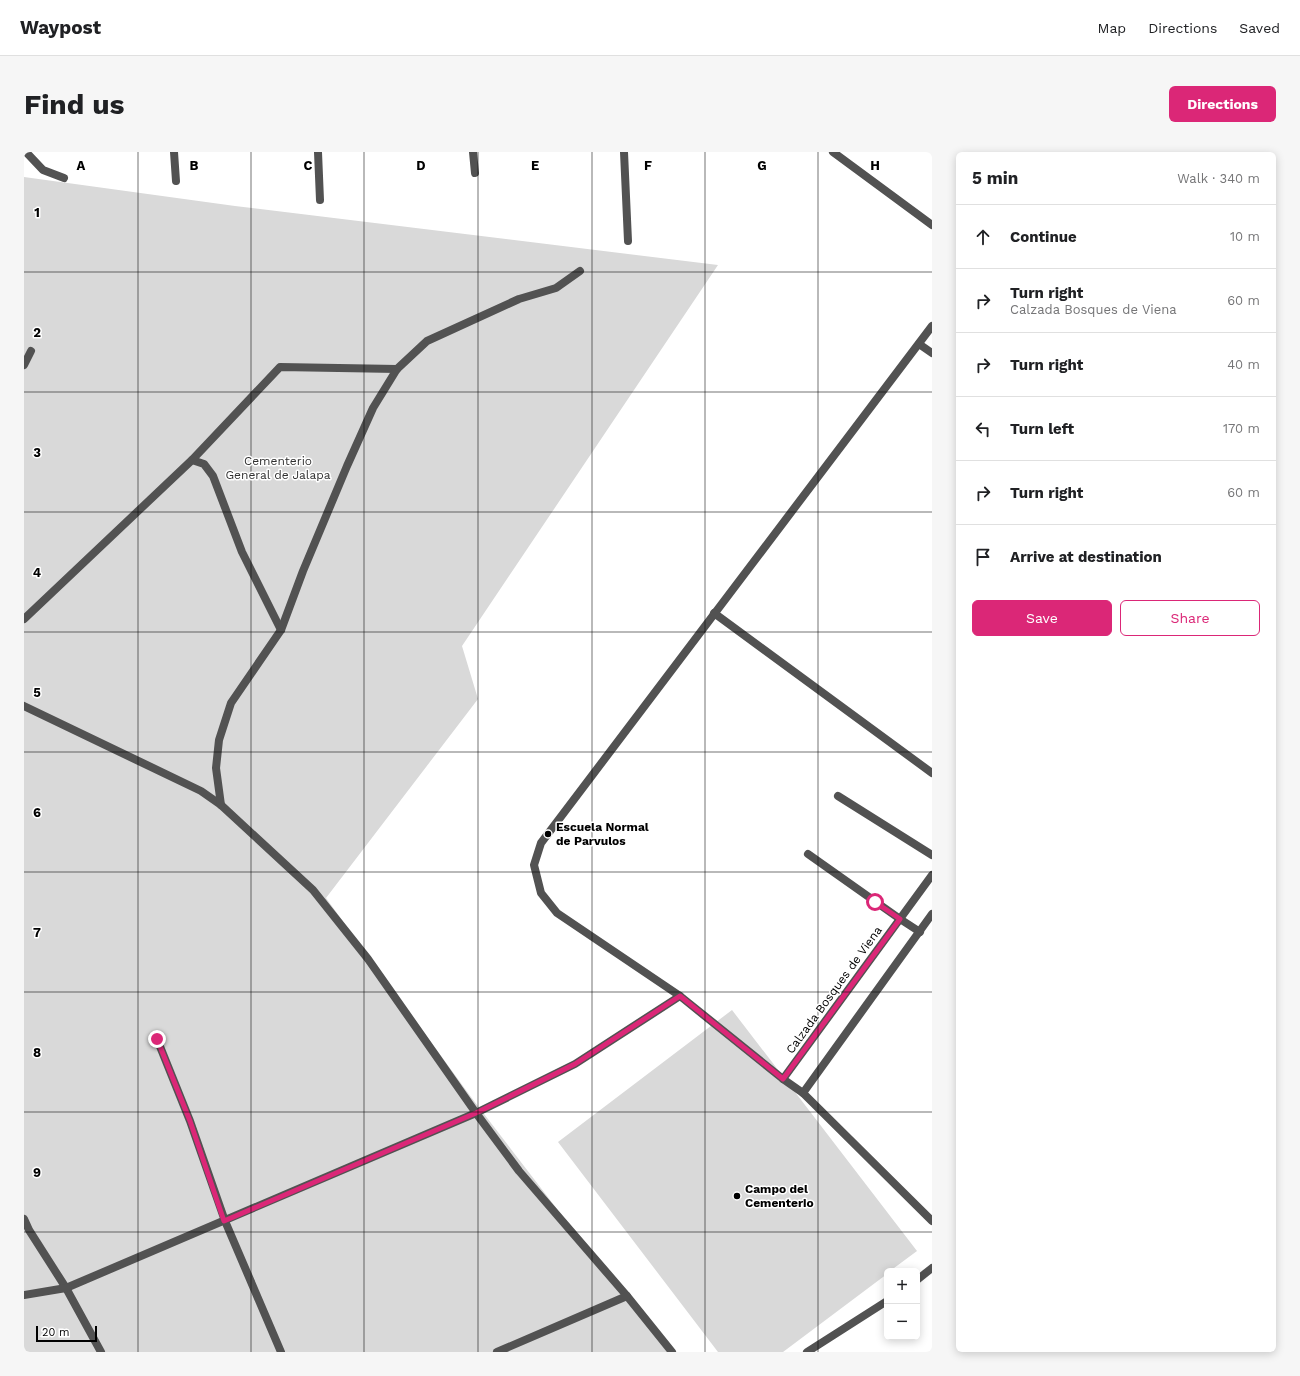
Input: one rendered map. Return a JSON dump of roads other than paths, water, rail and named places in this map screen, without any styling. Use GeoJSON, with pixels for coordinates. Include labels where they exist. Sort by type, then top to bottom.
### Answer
{"type":"FeatureCollection","features":[{"type":"Feature","properties":{"kind":"street"},"geometry":{"type":"LineString","coordinates":[[26,152],[43,170],[64,178]]}},
{"type":"Feature","properties":{"kind":"street"},"geometry":{"type":"LineString","coordinates":[[174,152],[176,181]]}},
{"type":"Feature","properties":{"kind":"street"},"geometry":{"type":"LineString","coordinates":[[318,152],[320,200]]}},
{"type":"Feature","properties":{"kind":"street"},"geometry":{"type":"LineString","coordinates":[[473,152],[475,173]]}},
{"type":"Feature","properties":{"kind":"street"},"geometry":{"type":"LineString","coordinates":[[624,152],[628,241]]}},
{"type":"Feature","properties":{"kind":"street"},"geometry":{"type":"LineString","coordinates":[[833,152],[932,226]]}},
{"type":"Feature","properties":{"kind":"street"},"geometry":{"type":"LineString","coordinates":[[220,805],[216,768],[218,740],[231,703],[281,630],[303,571],[347,466],[373,408],[397,369],[427,341],[519,299],[556,288],[580,271]]}},
{"type":"Feature","properties":{"kind":"street"},"geometry":{"type":"LineString","coordinates":[[932,326],[541,843],[534,865],[541,893],[557,912],[680,996],[783,1079],[803,1093],[932,1221]]}},
{"type":"Feature","properties":{"kind":"street"},"geometry":{"type":"LineString","coordinates":[[919,344],[932,353]]}},
{"type":"Feature","properties":{"kind":"street"},"geometry":{"type":"LineString","coordinates":[[24,365],[31,351]]}},
{"type":"Feature","properties":{"kind":"street"},"geometry":{"type":"LineString","coordinates":[[24,619],[192,460],[280,367],[397,369]]}},
{"type":"Feature","properties":{"kind":"street"},"geometry":{"type":"LineString","coordinates":[[192,460],[204,464],[213,476],[242,552],[281,630]]}},
{"type":"Feature","properties":{"kind":"street"},"geometry":{"type":"LineString","coordinates":[[714,613],[932,773]]}},
{"type":"Feature","properties":{"kind":"street"},"geometry":{"type":"LineString","coordinates":[[24,706],[201,791],[220,805],[313,890],[368,959],[476,1113],[519,1171],[628,1296],[672,1352]]}},
{"type":"Feature","properties":{"kind":"street"},"geometry":{"type":"LineString","coordinates":[[838,796],[932,855]]}},
{"type":"Feature","properties":{"kind":"street"},"geometry":{"type":"LineString","coordinates":[[808,854],[920,932]]}},
{"type":"Feature","properties":{"kind":"street","name":"Calzada Bosques de Viena"},"geometry":{"type":"LineString","coordinates":[[783,1079],[932,875]]}},
{"type":"Feature","properties":{"kind":"street"},"geometry":{"type":"LineString","coordinates":[[803,1093],[932,914]]}},
{"type":"Feature","properties":{"kind":"street"},"geometry":{"type":"LineString","coordinates":[[24,1295],[66,1288],[476,1113],[575,1064],[680,996]]}},
{"type":"Feature","properties":{"kind":"street"},"geometry":{"type":"LineString","coordinates":[[157,1039],[190,1121],[224,1221],[281,1352]]}},
{"type":"Feature","properties":{"kind":"street"},"geometry":{"type":"LineString","coordinates":[[24,1219],[29,1230],[66,1288],[101,1352]]}},
{"type":"Feature","properties":{"kind":"street"},"geometry":{"type":"LineString","coordinates":[[920,1278],[932,1268]]}},
{"type":"Feature","properties":{"kind":"street"},"geometry":{"type":"LineString","coordinates":[[497,1352],[628,1296]]}},
{"type":"Feature","properties":{"kind":"street"},"geometry":{"type":"LineString","coordinates":[[807,1352],[884,1303]]}},
{"type":"Feature","properties":{"kind":"place","name":"Escuela Normal de Parvulos"},"geometry":{"type":"Point","coordinates":[548,834]}},
{"type":"Feature","properties":{"kind":"place","name":"Campo del Cementerio"},"geometry":{"type":"Point","coordinates":[737,1196]}},
{"type":"Feature","properties":{"kind":"park label","name":"Cementerio General de Jalapa"},"geometry":{"type":"Point","coordinates":[278,468]}}]}
